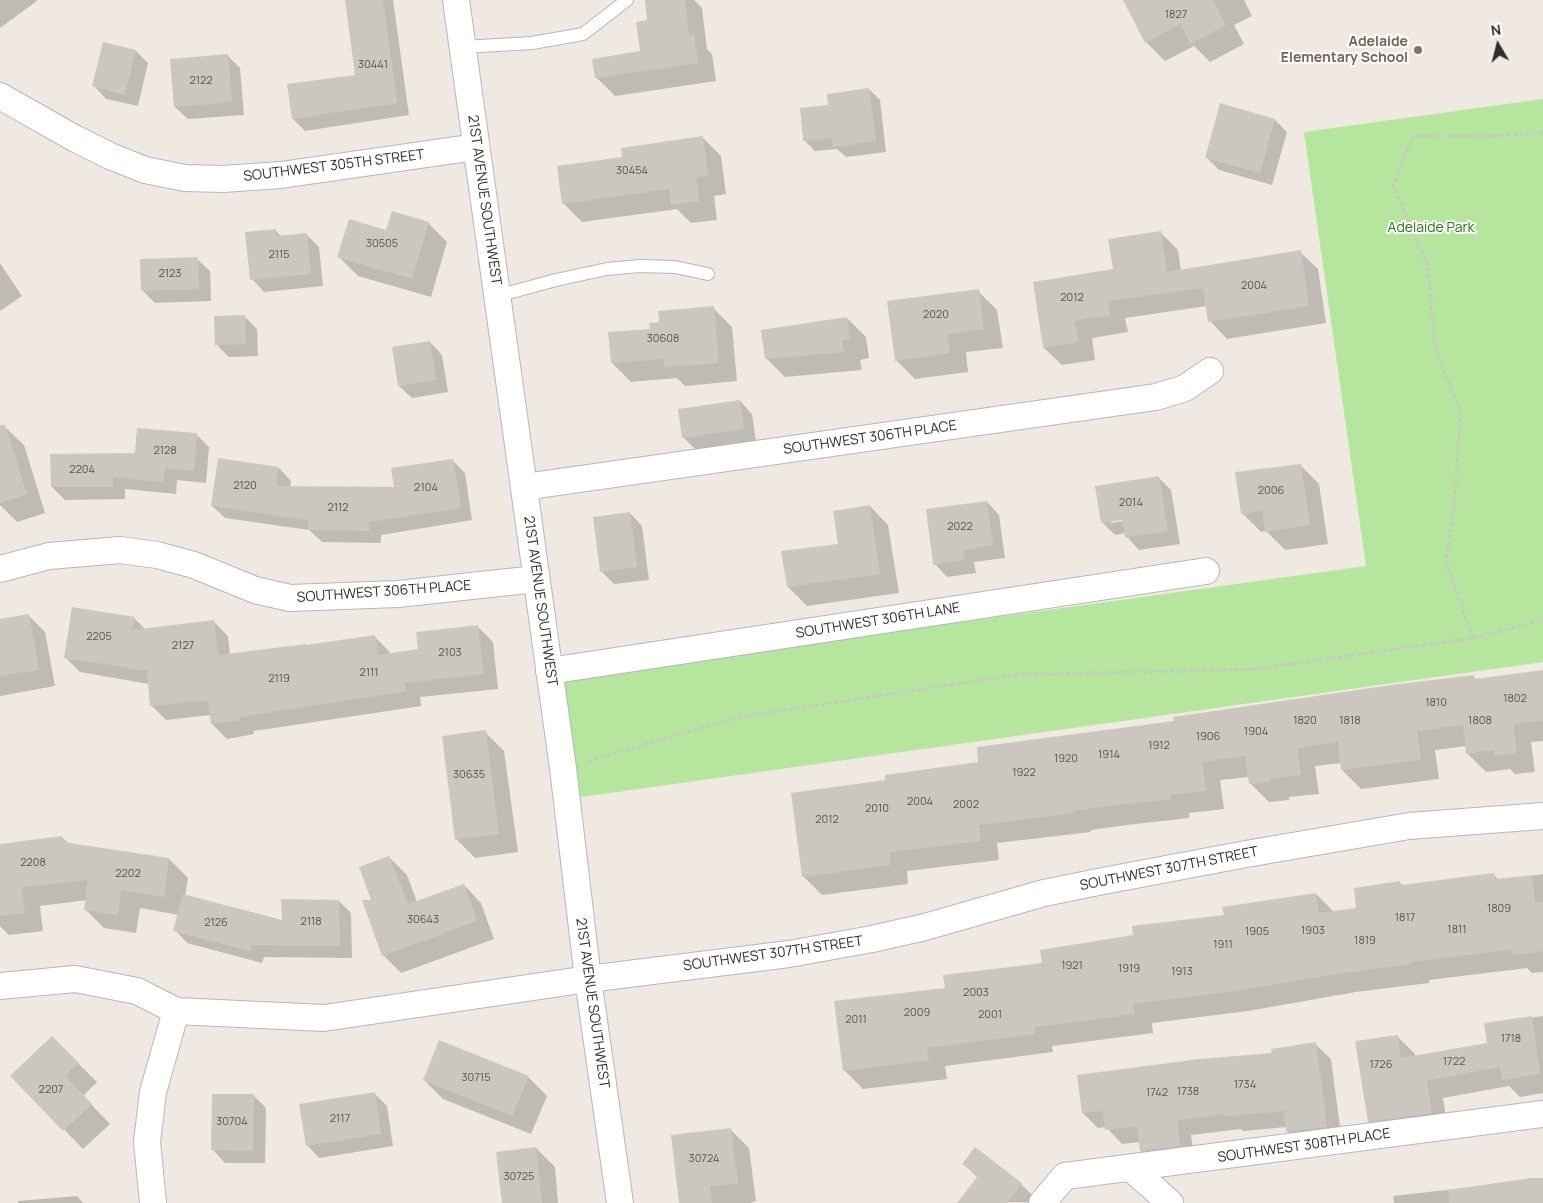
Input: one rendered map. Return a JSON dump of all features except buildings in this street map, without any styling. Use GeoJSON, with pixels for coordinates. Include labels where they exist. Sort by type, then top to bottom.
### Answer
{"type":"FeatureCollection","features":[{"type":"Feature","properties":{"kind":"street","name":"21ST AVENUE SOUTHWEST"},"geometry":{"type":"LineString","coordinates":[[456,0],[550,671],[588,979],[620,1203]]}},
{"type":"Feature","properties":{"kind":"street","name":"SOUTHWEST 305TH STREET"},"geometry":{"type":"LineString","coordinates":[[0,96],[110,156],[145,170],[185,178],[223,179],[281,175],[476,147]]}},
{"type":"Feature","properties":{"kind":"street","name":"SOUTHWEST 306TH PLACE"},"geometry":{"type":"LineString","coordinates":[[524,487],[1156,397],[1185,388],[1210,371]]}},
{"type":"Feature","properties":{"kind":"street","name":"SOUTHWEST 306TH PLACE"},"geometry":{"type":"LineString","coordinates":[[0,569],[49,556],[120,550],[158,555],[194,565],[255,590],[290,598],[398,594],[536,579]]}},
{"type":"Feature","properties":{"kind":"street","name":"SOUTHWEST 306TH LANE"},"geometry":{"type":"LineString","coordinates":[[550,671],[1206,571]]}},
{"type":"Feature","properties":{"kind":"street","name":"SOUTHWEST 307TH STREET"},"geometry":{"type":"LineString","coordinates":[[0,986],[75,979],[137,991],[176,1011],[324,1018],[588,979],[790,954],[925,927],[1044,894],[1098,882],[1409,826],[1543,816]]}},
{"type":"Feature","properties":{"kind":"street"},"geometry":{"type":"LineString","coordinates":[[152,1203],[147,1142],[153,1092],[176,1011]]}},
{"type":"Feature","properties":{"kind":"street","name":"SOUTHWEST 308TH PLACE"},"geometry":{"type":"LineString","coordinates":[[1042,1203],[1066,1176],[1132,1169],[1543,1114]]}},
{"type":"Feature","properties":{"kind":"street"},"geometry":{"type":"LineString","coordinates":[[1132,1169],[1170,1203]]}},
{"type":"Feature","properties":{"kind":"lane"},"geometry":{"type":"LineString","coordinates":[[463,47],[532,43],[582,34],[627,0]]}},
{"type":"Feature","properties":{"kind":"lane"},"geometry":{"type":"LineString","coordinates":[[497,296],[582,273],[607,269],[640,266],[675,268],[708,274]]}},
{"type":"Feature","properties":{"kind":"path"},"geometry":{"type":"LineString","coordinates":[[1473,638],[1446,561],[1455,498],[1460,411],[1435,349],[1428,266],[1393,185],[1413,136],[1488,136],[1543,133]]}},
{"type":"Feature","properties":{"kind":"path"},"geometry":{"type":"LineString","coordinates":[[563,768],[739,717],[1016,675],[1256,669],[1473,638],[1543,620]]}},
{"type":"Feature","properties":{"kind":"green space","name":"Adelaide Park"},"geometry":{"type":"Polygon","coordinates":[[[1543,99],[1543,662],[567,799],[551,679],[1366,566],[1304,132],[1543,99]]]}},
{"type":"Feature","properties":{"kind":"place","name":"Adelaide Elementary School"},"geometry":{"type":"Point","coordinates":[1418,50]}}]}
